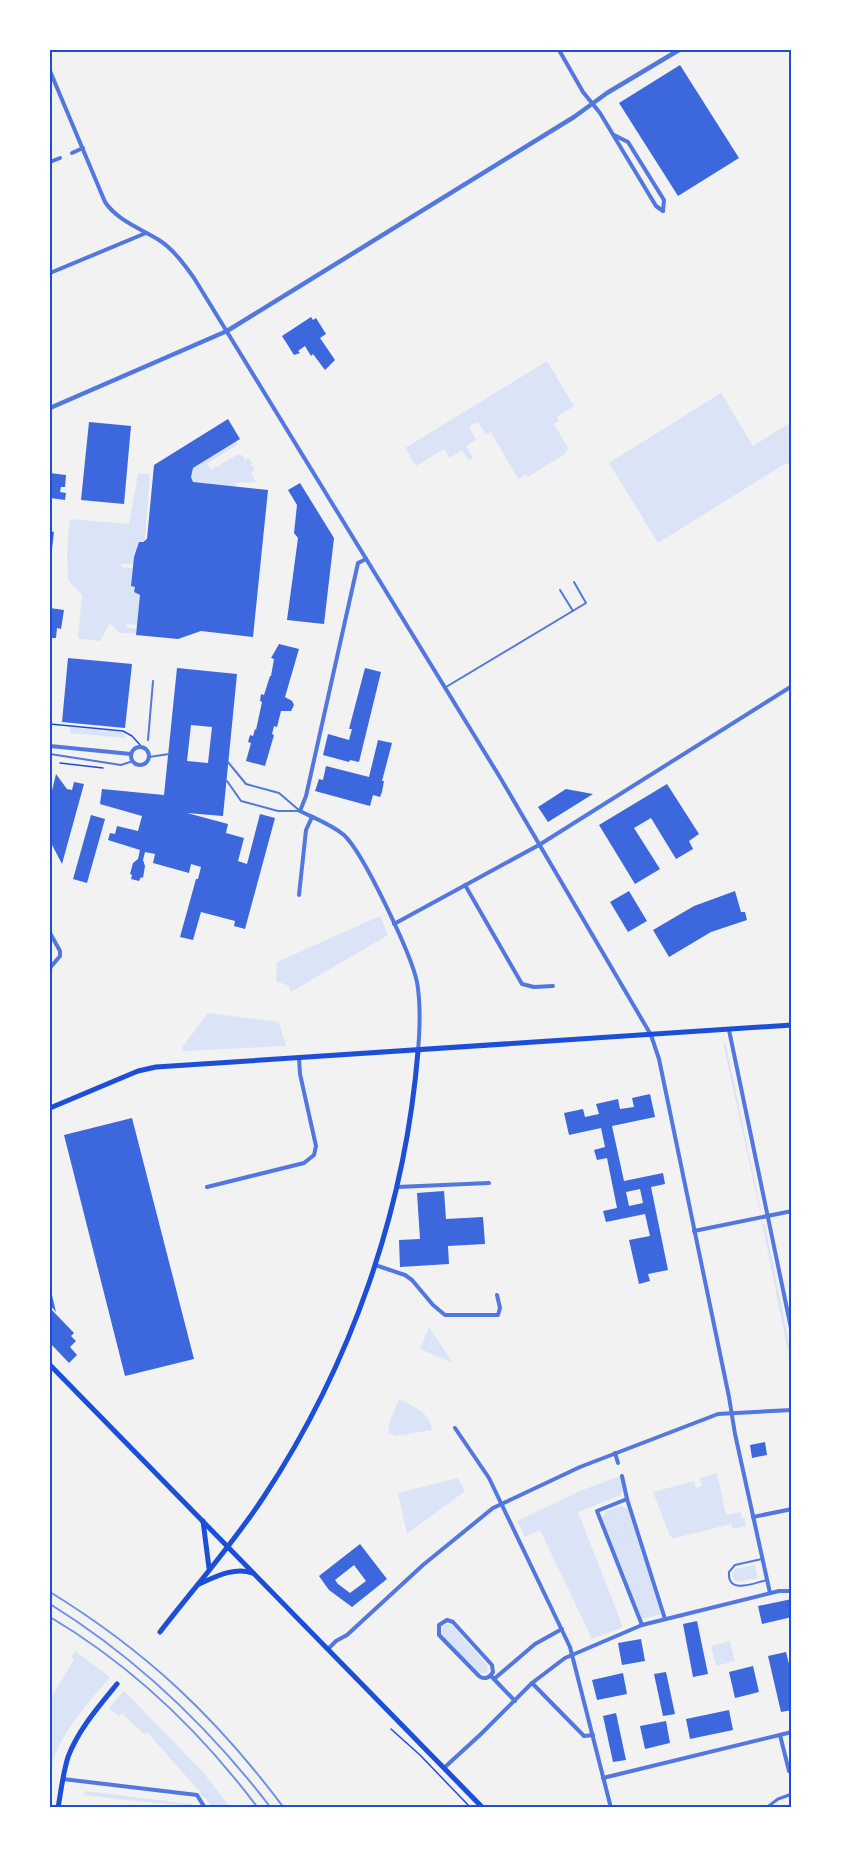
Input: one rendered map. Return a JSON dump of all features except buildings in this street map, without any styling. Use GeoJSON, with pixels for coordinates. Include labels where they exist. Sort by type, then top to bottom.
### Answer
{"type":"FeatureCollection","features":[{"type":"Feature","properties":{"kind":"main road"},"geometry":{"type":"LineString","coordinates":[[50,1108],[138,1071],[156,1067],[792,1025]]}},
{"type":"Feature","properties":{"kind":"main road"},"geometry":{"type":"LineString","coordinates":[[159,1632],[261,1501],[300,1438],[332,1375],[375,1265],[397,1187],[411,1116],[418,1051]]}},
{"type":"Feature","properties":{"kind":"main road"},"geometry":{"type":"LineString","coordinates":[[50,1365],[483,1808]]}},
{"type":"Feature","properties":{"kind":"main road"},"geometry":{"type":"LineString","coordinates":[[203,1520],[209,1570]]}},
{"type":"Feature","properties":{"kind":"main road"},"geometry":{"type":"LineString","coordinates":[[198,1584],[227,1572],[244,1570],[254,1573]]}},
{"type":"Feature","properties":{"kind":"main road"},"geometry":{"type":"LineString","coordinates":[[58,1808],[68,1757],[76,1741],[117,1684]]}},
{"type":"Feature","properties":{"kind":"street"},"geometry":{"type":"LineString","coordinates":[[559,50],[656,206],[663,211],[664,200],[628,142],[613,135]]}},
{"type":"Feature","properties":{"kind":"street"},"geometry":{"type":"LineString","coordinates":[[50,408],[227,331],[679,50]]}},
{"type":"Feature","properties":{"kind":"street"},"geometry":{"type":"LineString","coordinates":[[50,71],[109,207],[118,216],[161,241],[185,265],[501,779],[651,1035],[659,1059],[770,1593]]}},
{"type":"Feature","properties":{"kind":"street"},"geometry":{"type":"LineString","coordinates":[[72,153],[83,148]]}},
{"type":"Feature","properties":{"kind":"street"},"geometry":{"type":"LineString","coordinates":[[50,162],[60,158]]}},
{"type":"Feature","properties":{"kind":"street"},"geometry":{"type":"LineString","coordinates":[[50,273],[146,233]]}},
{"type":"Feature","properties":{"kind":"street"},"geometry":{"type":"LineString","coordinates":[[366,559],[358,563],[306,795],[300,811],[339,831],[352,844],[394,924],[411,964],[418,990],[420,1018],[418,1051]]}},
{"type":"Feature","properties":{"kind":"street"},"geometry":{"type":"LineString","coordinates":[[394,924],[539,845],[792,686]]}},
{"type":"Feature","properties":{"kind":"street"},"geometry":{"type":"LineString","coordinates":[[50,746],[131,754]]}},
{"type":"Feature","properties":{"kind":"street"},"geometry":{"type":"LineString","coordinates":[[141,746],[148,751],[149,757],[143,764],[138,765],[133,761],[131,754],[134,748],[141,746]]}},
{"type":"Feature","properties":{"kind":"street"},"geometry":{"type":"LineString","coordinates":[[299,895],[306,830],[312,817]]}},
{"type":"Feature","properties":{"kind":"street"},"geometry":{"type":"LineString","coordinates":[[465,885],[522,984],[534,987],[553,986]]}},
{"type":"Feature","properties":{"kind":"street"},"geometry":{"type":"LineString","coordinates":[[50,933],[60,951],[58,960],[50,968]]}},
{"type":"Feature","properties":{"kind":"street"},"geometry":{"type":"LineString","coordinates":[[729,1030],[792,1333]]}},
{"type":"Feature","properties":{"kind":"street"},"geometry":{"type":"LineString","coordinates":[[207,1187],[304,1163],[315,1155],[316,1146],[300,1074],[299,1058]]}},
{"type":"Feature","properties":{"kind":"street"},"geometry":{"type":"LineString","coordinates":[[397,1187],[489,1183]]}},
{"type":"Feature","properties":{"kind":"street"},"geometry":{"type":"LineString","coordinates":[[694,1231],[792,1211]]}},
{"type":"Feature","properties":{"kind":"street"},"geometry":{"type":"LineString","coordinates":[[375,1265],[405,1275],[441,1312],[450,1316],[496,1316],[500,1312],[497,1295]]}},
{"type":"Feature","properties":{"kind":"street"},"geometry":{"type":"LineString","coordinates":[[328,1648],[347,1635],[415,1572],[493,1508],[567,1473],[718,1414],[792,1410]]}},
{"type":"Feature","properties":{"kind":"street"},"geometry":{"type":"LineString","coordinates":[[455,1428],[480,1463],[502,1504],[573,1655],[610,1808]]}},
{"type":"Feature","properties":{"kind":"street"},"geometry":{"type":"LineString","coordinates":[[615,1453],[618,1463]]}},
{"type":"Feature","properties":{"kind":"street"},"geometry":{"type":"LineString","coordinates":[[622,1476],[627,1499],[665,1619]]}},
{"type":"Feature","properties":{"kind":"street"},"geometry":{"type":"LineString","coordinates":[[627,1499],[597,1510],[642,1624]]}},
{"type":"Feature","properties":{"kind":"street"},"geometry":{"type":"LineString","coordinates":[[753,1517],[792,1509]]}},
{"type":"Feature","properties":{"kind":"street"},"geometry":{"type":"LineString","coordinates":[[445,1767],[532,1683],[573,1655],[642,1624],[770,1593],[792,1591]]}},
{"type":"Feature","properties":{"kind":"street"},"geometry":{"type":"LineString","coordinates":[[492,1677],[492,1665],[453,1622],[447,1620],[441,1623],[438,1628],[439,1635],[479,1676],[484,1678],[492,1677],[535,1644],[561,1629]]}},
{"type":"Feature","properties":{"kind":"street"},"geometry":{"type":"LineString","coordinates":[[492,1677],[514,1701]]}},
{"type":"Feature","properties":{"kind":"street"},"geometry":{"type":"LineString","coordinates":[[532,1683],[584,1736],[593,1735]]}},
{"type":"Feature","properties":{"kind":"street"},"geometry":{"type":"LineString","coordinates":[[603,1778],[792,1732]]}},
{"type":"Feature","properties":{"kind":"street"},"geometry":{"type":"LineString","coordinates":[[780,1734],[789,1771]]}},
{"type":"Feature","properties":{"kind":"street"},"geometry":{"type":"LineString","coordinates":[[63,1779],[197,1795],[205,1808]]}},
{"type":"Feature","properties":{"kind":"street"},"geometry":{"type":"LineString","coordinates":[[766,1808],[778,1799],[792,1794]]}},
{"type":"Feature","properties":{"kind":"lane"},"geometry":{"type":"LineString","coordinates":[[444,688],[586,603],[574,582]]}},
{"type":"Feature","properties":{"kind":"lane"},"geometry":{"type":"LineString","coordinates":[[560,590],[573,611]]}},
{"type":"Feature","properties":{"kind":"lane"},"geometry":{"type":"LineString","coordinates":[[148,740],[153,681]]}},
{"type":"Feature","properties":{"kind":"lane"},"geometry":{"type":"LineString","coordinates":[[50,754],[124,765],[133,761]]}},
{"type":"Feature","properties":{"kind":"lane"},"geometry":{"type":"LineString","coordinates":[[149,757],[169,754]]}},
{"type":"Feature","properties":{"kind":"lane"},"geometry":{"type":"LineString","coordinates":[[228,762],[246,784],[279,793],[300,811]]}},
{"type":"Feature","properties":{"kind":"lane"},"geometry":{"type":"LineString","coordinates":[[227,781],[241,801],[278,811],[300,811]]}},
{"type":"Feature","properties":{"kind":"lane"},"geometry":{"type":"LineString","coordinates":[[762,1559],[735,1565],[729,1572],[729,1579],[740,1587],[767,1580]]}},
{"type":"Feature","properties":{"kind":"path"},"geometry":{"type":"LineString","coordinates":[[50,724],[123,731],[132,736],[141,746]]}},
{"type":"Feature","properties":{"kind":"path"},"geometry":{"type":"LineString","coordinates":[[60,763],[103,768]]}},
{"type":"Feature","properties":{"kind":"path"},"geometry":{"type":"LineString","coordinates":[[391,1729],[420,1755],[471,1808]]}},
{"type":"Feature","properties":{"kind":"shaded area"},"geometry":{"type":"Polygon","coordinates":[[[547,361],[574,406],[557,417],[559,421],[554,424],[568,448],[565,454],[528,477],[526,474],[518,479],[491,432],[486,435],[478,422],[469,427],[476,440],[466,446],[473,458],[469,460],[462,450],[450,458],[444,449],[416,466],[405,448],[547,361]]]}},
{"type":"Feature","properties":{"kind":"shaded area"},"geometry":{"type":"Polygon","coordinates":[[[721,393],[753,446],[791,422],[791,466],[786,463],[658,543],[609,463],[721,393]]]}},
{"type":"Feature","properties":{"kind":"shaded area"},"geometry":{"type":"Polygon","coordinates":[[[236,441],[238,444],[207,464],[211,470],[237,455],[242,455],[245,460],[249,458],[252,464],[246,468],[252,465],[255,470],[251,474],[256,482],[236,483],[235,487],[193,482],[191,477],[193,468],[236,441]]]}},
{"type":"Feature","properties":{"kind":"shaded area"},"geometry":{"type":"Polygon","coordinates":[[[138,474],[150,474],[145,540],[139,542],[133,564],[122,564],[122,567],[133,568],[131,586],[135,587],[134,592],[140,595],[137,625],[127,624],[126,627],[136,629],[136,633],[119,633],[110,623],[100,641],[80,639],[78,637],[82,595],[68,580],[67,551],[70,519],[129,524],[138,474]]]}},
{"type":"Feature","properties":{"kind":"shaded area"},"geometry":{"type":"Polygon","coordinates":[[[70,727],[121,732],[125,734],[125,738],[70,733],[70,727]]]}},
{"type":"Feature","properties":{"kind":"shaded area"},"geometry":{"type":"Polygon","coordinates":[[[380,916],[388,935],[291,992],[289,986],[276,981],[277,962],[380,916]]]}},
{"type":"Feature","properties":{"kind":"shaded area"},"geometry":{"type":"Polygon","coordinates":[[[208,1013],[279,1022],[286,1046],[182,1051],[183,1046],[208,1013]]]}},
{"type":"Feature","properties":{"kind":"shaded area"},"geometry":{"type":"Polygon","coordinates":[[[723,1043],[726,1045],[761,1211],[760,1211],[723,1043]]]}},
{"type":"Feature","properties":{"kind":"shaded area"},"geometry":{"type":"Polygon","coordinates":[[[762,1223],[765,1225],[791,1353],[791,1366],[762,1223]]]}},
{"type":"Feature","properties":{"kind":"shaded area"},"geometry":{"type":"Polygon","coordinates":[[[429,1327],[453,1363],[420,1349],[429,1327]]]}},
{"type":"Feature","properties":{"kind":"shaded area"},"geometry":{"type":"Polygon","coordinates":[[[399,1399],[424,1414],[432,1430],[396,1436],[388,1433],[399,1399]]]}},
{"type":"Feature","properties":{"kind":"shaded area"},"geometry":{"type":"Polygon","coordinates":[[[717,1473],[726,1515],[741,1512],[746,1526],[733,1529],[731,1524],[675,1539],[670,1536],[653,1492],[694,1481],[696,1488],[702,1486],[700,1478],[717,1473]]]}},
{"type":"Feature","properties":{"kind":"shaded area"},"geometry":{"type":"Polygon","coordinates":[[[620,1476],[623,1485],[621,1495],[578,1512],[623,1627],[592,1639],[540,1530],[525,1537],[517,1521],[580,1491],[620,1476]]]}},
{"type":"Feature","properties":{"kind":"shaded area"},"geometry":{"type":"Polygon","coordinates":[[[458,1478],[465,1491],[407,1534],[398,1493],[458,1478]]]}},
{"type":"Feature","properties":{"kind":"shaded area"},"geometry":{"type":"Polygon","coordinates":[[[621,1506],[628,1509],[661,1614],[642,1619],[602,1517],[606,1511],[621,1506]]]}},
{"type":"Feature","properties":{"kind":"shaded area"},"geometry":{"type":"Polygon","coordinates":[[[755,1565],[758,1578],[738,1582],[734,1580],[732,1574],[735,1569],[755,1565]]]}},
{"type":"Feature","properties":{"kind":"shaded area"},"geometry":{"type":"Polygon","coordinates":[[[449,1624],[488,1666],[487,1673],[480,1673],[442,1635],[442,1626],[449,1624]]]}},
{"type":"Feature","properties":{"kind":"shaded area"},"geometry":{"type":"Polygon","coordinates":[[[730,1641],[735,1661],[716,1666],[711,1646],[730,1641]]]}},
{"type":"Feature","properties":{"kind":"shaded area"},"geometry":{"type":"Polygon","coordinates":[[[75,1651],[110,1677],[66,1733],[59,1745],[50,1772],[50,1700],[74,1659],[72,1657],[75,1651]]]}},
{"type":"Feature","properties":{"kind":"shaded area"},"geometry":{"type":"Polygon","coordinates":[[[124,1691],[203,1772],[230,1807],[212,1807],[147,1732],[144,1734],[122,1713],[119,1716],[109,1708],[124,1691]]]}},
{"type":"Feature","properties":{"kind":"shaded area"},"geometry":{"type":"Polygon","coordinates":[[[85,1791],[191,1804],[194,1807],[84,1795],[85,1791]]]}},
{"type":"Feature","properties":{"kind":"railway"},"geometry":{"type":"LineString","coordinates":[[50,1592],[118,1638],[178,1688],[232,1744],[284,1808]]}},
{"type":"Feature","properties":{"kind":"railway"},"geometry":{"type":"LineString","coordinates":[[50,1604],[113,1647],[170,1696],[223,1750],[271,1808]]}},
{"type":"Feature","properties":{"kind":"railway"},"geometry":{"type":"LineString","coordinates":[[50,1617],[109,1656],[163,1702],[213,1753],[258,1808]]}}]}
